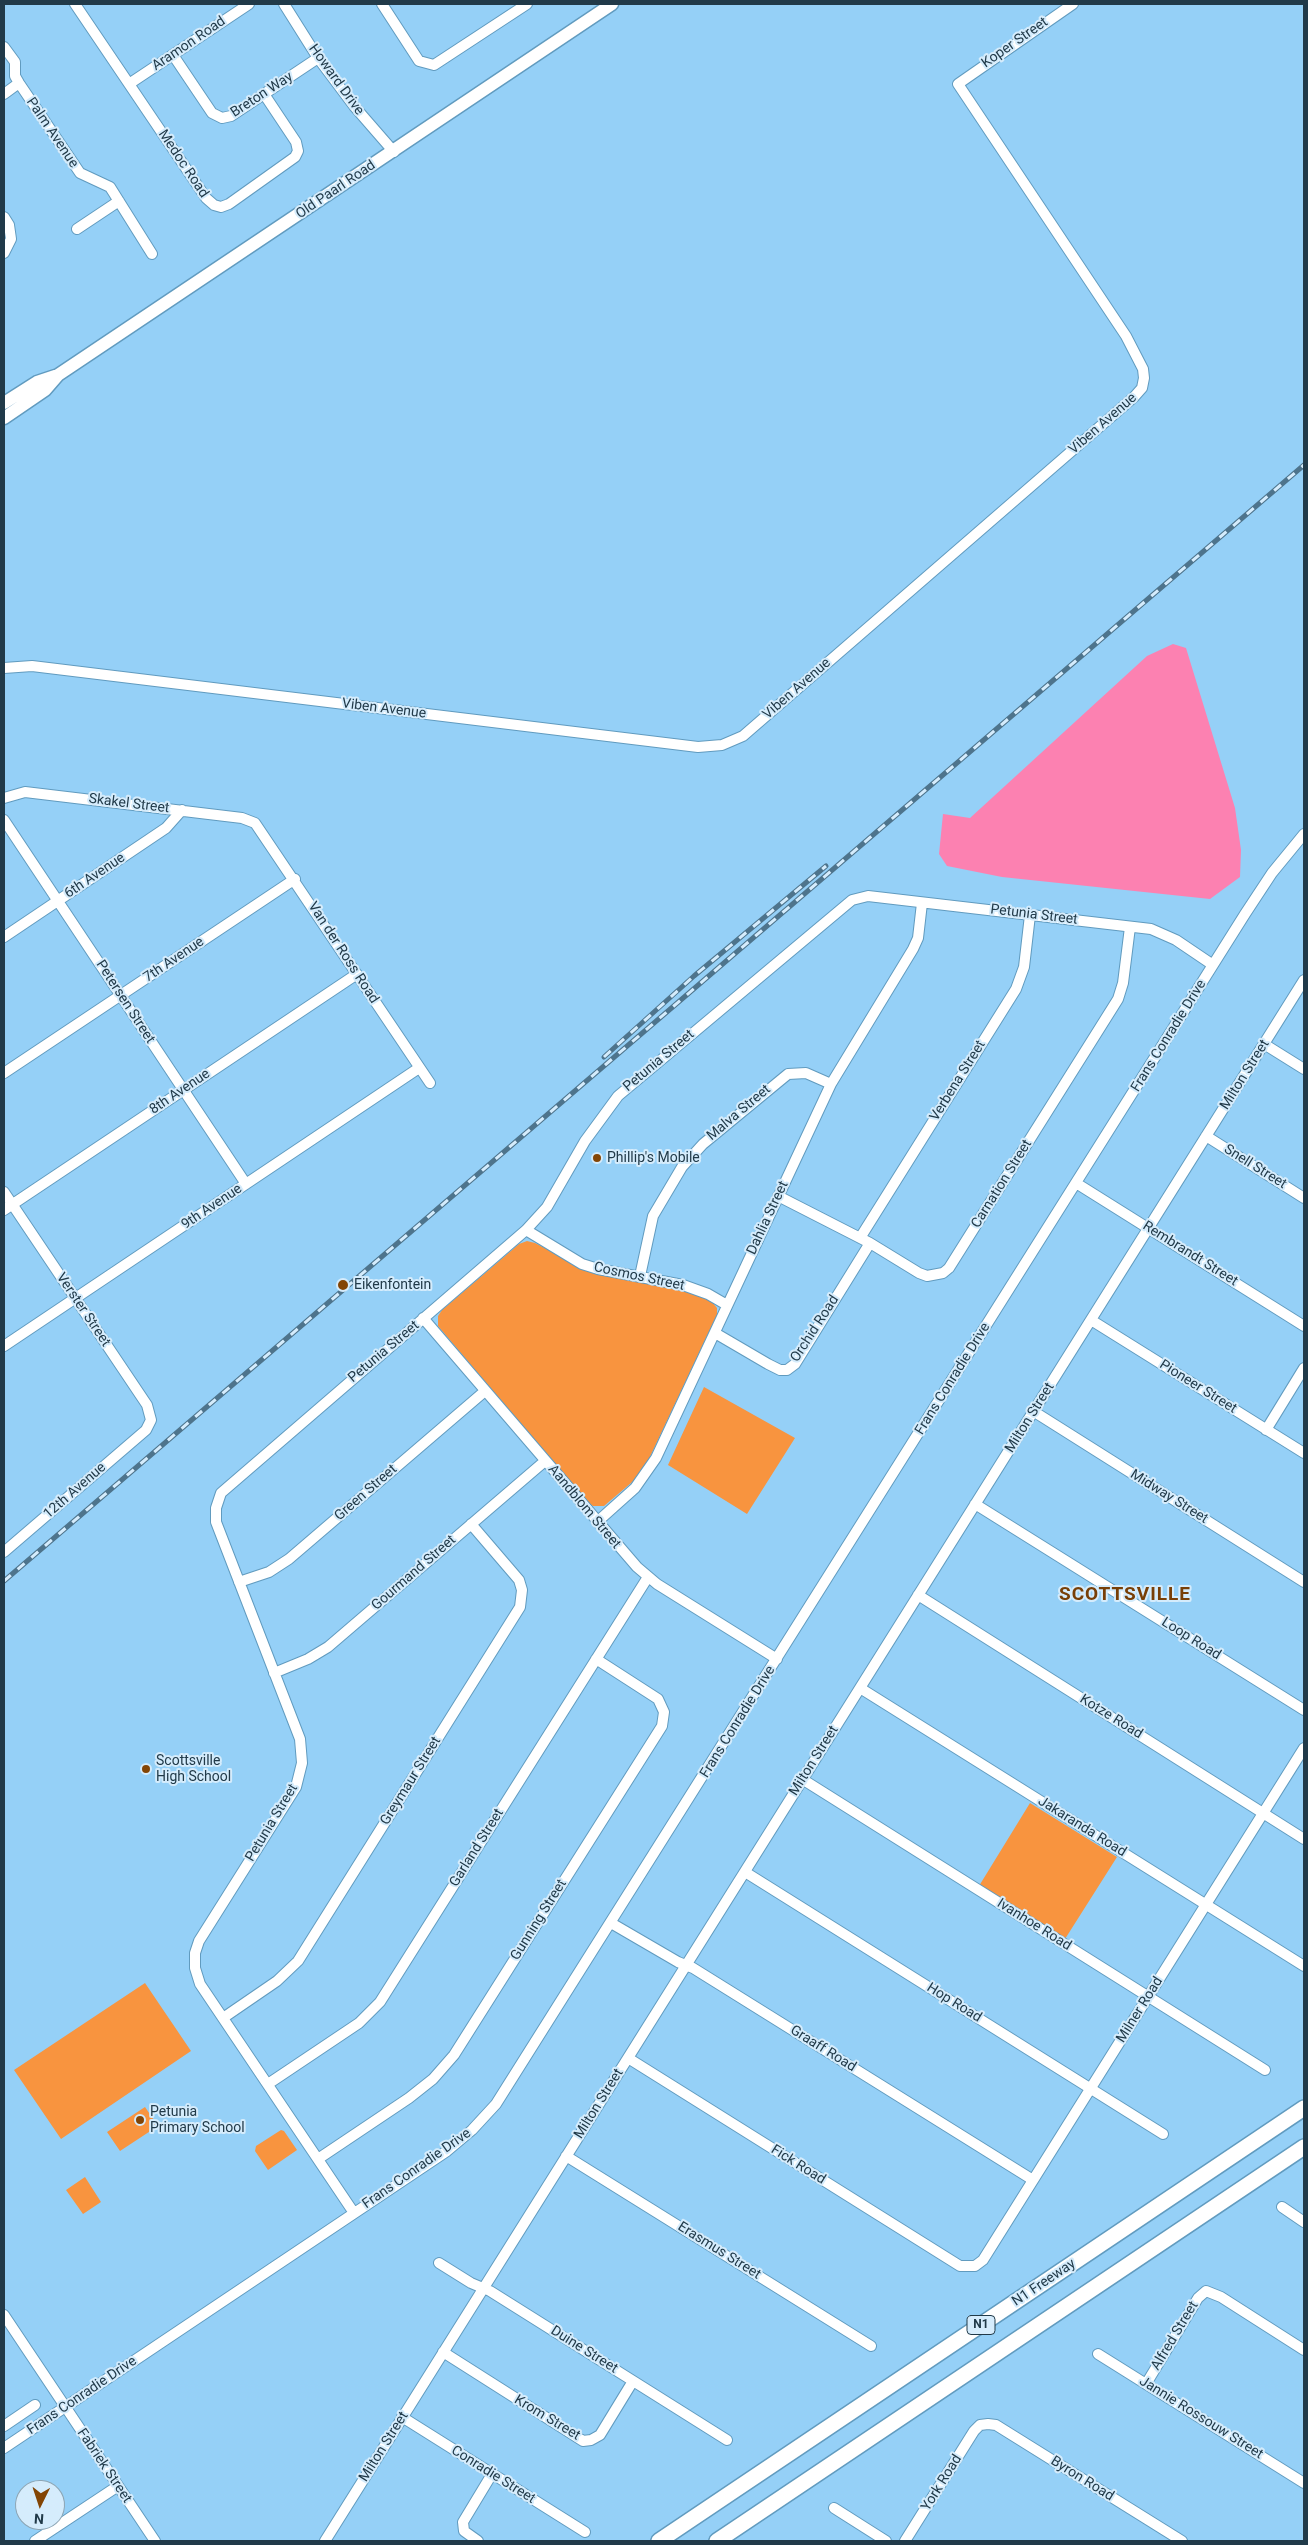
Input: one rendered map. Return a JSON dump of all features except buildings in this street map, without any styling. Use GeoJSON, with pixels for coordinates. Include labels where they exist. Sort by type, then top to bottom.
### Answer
{"type":"FeatureCollection","features":[{"type":"Feature","properties":{"kind":"highway","name":"N1 Freeway"},"geometry":{"type":"LineString","coordinates":[[658,2541],[1304,2108]]}},
{"type":"Feature","properties":{"kind":"highway","name":"N1"},"geometry":{"type":"LineString","coordinates":[[717,2541],[1304,2147]]}},
{"type":"Feature","properties":{"kind":"main road","name":"Old Paarl Road"},"geometry":{"type":"LineString","coordinates":[[4,418],[45,390],[58,376],[612,4]]}},
{"type":"Feature","properties":{"kind":"main road","name":"Old Paarl Road"},"geometry":{"type":"LineString","coordinates":[[4,403],[37,382],[58,376]]}},
{"type":"Feature","properties":{"kind":"street","name":"Aramon Road"},"geometry":{"type":"LineString","coordinates":[[129,84],[249,4]]}},
{"type":"Feature","properties":{"kind":"street","name":"Howard Drive"},"geometry":{"type":"LineString","coordinates":[[284,4],[318,58],[354,106],[394,152]]}},
{"type":"Feature","properties":{"kind":"street"},"geometry":{"type":"LineString","coordinates":[[382,4],[419,60],[430,65],[440,63],[527,4]]}},
{"type":"Feature","properties":{"kind":"street","name":"Koper Street"},"geometry":{"type":"LineString","coordinates":[[958,84],[1073,4]]}},
{"type":"Feature","properties":{"kind":"street","name":"Medoc Road"},"geometry":{"type":"LineString","coordinates":[[81,6],[129,84],[208,201],[221,207],[229,204],[291,162],[297,154],[296,142],[264,94]]}},
{"type":"Feature","properties":{"kind":"street","name":"Palm Avenue"},"geometry":{"type":"LineString","coordinates":[[4,47],[15,62],[15,76],[19,83],[80,173],[108,186],[152,254]]}},
{"type":"Feature","properties":{"kind":"street","name":"Breton Way"},"geometry":{"type":"LineString","coordinates":[[173,55],[212,113],[219,117],[232,116],[318,58]]}},
{"type":"Feature","properties":{"kind":"street"},"geometry":{"type":"LineString","coordinates":[[4,94],[19,83]]}},
{"type":"Feature","properties":{"kind":"street","name":"Viben Avenue"},"geometry":{"type":"LineString","coordinates":[[4,668],[32,666],[698,747],[722,745],[743,736],[1134,397],[1144,383],[1143,369],[1126,336],[958,84]]}},
{"type":"Feature","properties":{"kind":"street"},"geometry":{"type":"LineString","coordinates":[[77,229],[119,201]]}},
{"type":"Feature","properties":{"kind":"street"},"geometry":{"type":"LineString","coordinates":[[4,216],[9,226],[11,239],[4,253]]}},
{"type":"Feature","properties":{"kind":"street","name":"Skakel Street"},"geometry":{"type":"LineString","coordinates":[[4,798],[25,792],[242,818],[254,823]]}},
{"type":"Feature","properties":{"kind":"street","name":"6th Avenue"},"geometry":{"type":"LineString","coordinates":[[4,936],[166,828],[182,810]]}},
{"type":"Feature","properties":{"kind":"street","name":"Petersen Street"},"geometry":{"type":"LineString","coordinates":[[4,820],[246,1184]]}},
{"type":"Feature","properties":{"kind":"street","name":"Van der Ross Road"},"geometry":{"type":"LineString","coordinates":[[254,823],[294,879],[430,1083]]}},
{"type":"Feature","properties":{"kind":"street","name":"Frans Conradie Drive"},"geometry":{"type":"LineString","coordinates":[[4,2448],[447,2151],[485,2117],[506,2091],[1213,965],[1272,873],[1304,834]]}},
{"type":"Feature","properties":{"kind":"street","name":"7th Avenue"},"geometry":{"type":"LineString","coordinates":[[4,1073],[294,879]]}},
{"type":"Feature","properties":{"kind":"street","name":"Petunia Street"},"geometry":{"type":"LineString","coordinates":[[354,2213],[223,2018],[197,1976],[194,1960],[196,1947],[296,1787],[301,1772],[302,1755],[300,1739],[216,1522],[216,1508],[222,1493],[526,1230],[547,1207],[585,1140],[606,1109],[618,1096],[852,900],[868,896],[1130,926],[1160,933],[1213,965]]}},
{"type":"Feature","properties":{"kind":"street","name":"Dahlia Street"},"geometry":{"type":"LineString","coordinates":[[597,1522],[635,1488],[646,1475],[831,1084],[913,949],[918,938],[922,902]]}},
{"type":"Feature","properties":{"kind":"street","name":"Verbena Street"},"geometry":{"type":"LineString","coordinates":[[865,1241],[1016,990],[1024,966],[1030,914]]}},
{"type":"Feature","properties":{"kind":"street","name":"Carnation Street"},"geometry":{"type":"LineString","coordinates":[[778,1196],[865,1241],[927,1276],[943,1273],[949,1268],[1118,999],[1123,983],[1130,926]]}},
{"type":"Feature","properties":{"kind":"street","name":"8th Avenue"},"geometry":{"type":"LineString","coordinates":[[8,1207],[357,974]]}},
{"type":"Feature","properties":{"kind":"street","name":"Milton Street"},"geometry":{"type":"LineString","coordinates":[[325,2541],[1304,980]]}},
{"type":"Feature","properties":{"kind":"street"},"geometry":{"type":"LineString","coordinates":[[1264,1044],[1304,1069]]}},
{"type":"Feature","properties":{"kind":"street","name":"9th Avenue"},"geometry":{"type":"LineString","coordinates":[[4,1346],[419,1068]]}},
{"type":"Feature","properties":{"kind":"street","name":"Malva Street"},"geometry":{"type":"LineString","coordinates":[[640,1276],[653,1216],[682,1168],[702,1144],[788,1074],[806,1073],[831,1084]]}},
{"type":"Feature","properties":{"kind":"street","name":"Snell Street"},"geometry":{"type":"LineString","coordinates":[[1206,1136],[1304,1198]]}},
{"type":"Feature","properties":{"kind":"street","name":"Rembrandt Street"},"geometry":{"type":"LineString","coordinates":[[1076,1183],[1304,1326]]}},
{"type":"Feature","properties":{"kind":"street","name":"Verster Street"},"geometry":{"type":"LineString","coordinates":[[4,1192],[8,1207],[75,1299],[149,1410],[151,1420],[146,1430]]}},
{"type":"Feature","properties":{"kind":"street","name":"Cosmos Street"},"geometry":{"type":"LineString","coordinates":[[526,1230],[582,1264],[598,1269],[682,1285],[708,1294],[728,1305]]}},
{"type":"Feature","properties":{"kind":"street","name":"Orchid Road"},"geometry":{"type":"LineString","coordinates":[[715,1332],[768,1364],[780,1370],[787,1370],[794,1364],[865,1241]]}},
{"type":"Feature","properties":{"kind":"street","name":"Aandblom Street"},"geometry":{"type":"LineString","coordinates":[[423,1318],[626,1557],[648,1577],[777,1660]]}},
{"type":"Feature","properties":{"kind":"street","name":"Pioneer Street"},"geometry":{"type":"LineString","coordinates":[[1091,1320],[1304,1453]]}},
{"type":"Feature","properties":{"kind":"street"},"geometry":{"type":"LineString","coordinates":[[1266,1430],[1304,1368]]}},
{"type":"Feature","properties":{"kind":"street","name":"Green Street"},"geometry":{"type":"LineString","coordinates":[[239,1582],[269,1572],[290,1559],[485,1391]]}},
{"type":"Feature","properties":{"kind":"street","name":"Midway Street"},"geometry":{"type":"LineString","coordinates":[[1033,1412],[1304,1582]]}},
{"type":"Feature","properties":{"kind":"street","name":"12th Avenue"},"geometry":{"type":"LineString","coordinates":[[4,1552],[146,1430]]}},
{"type":"Feature","properties":{"kind":"street","name":"Gourmand Street"},"geometry":{"type":"LineString","coordinates":[[274,1673],[308,1659],[328,1647],[545,1461]]}},
{"type":"Feature","properties":{"kind":"street","name":"Loop Road"},"geometry":{"type":"LineString","coordinates":[[975,1504],[1304,1710]]}},
{"type":"Feature","properties":{"kind":"street","name":"Greymaur Street"},"geometry":{"type":"LineString","coordinates":[[223,2018],[277,1981],[298,1961],[520,1607],[522,1596],[519,1580],[472,1524]]}},
{"type":"Feature","properties":{"kind":"street","name":"Garland Street"},"geometry":{"type":"LineString","coordinates":[[268,2084],[359,2023],[375,2007],[648,1577]]}},
{"type":"Feature","properties":{"kind":"street","name":"Kotze Road"},"geometry":{"type":"LineString","coordinates":[[918,1596],[1304,1839]]}},
{"type":"Feature","properties":{"kind":"street","name":"Gunning Street"},"geometry":{"type":"LineString","coordinates":[[318,2159],[409,2098],[433,2078],[454,2055],[662,1726],[664,1712],[658,1699],[596,1659]]}},
{"type":"Feature","properties":{"kind":"street","name":"Jakaranda Road"},"geometry":{"type":"LineString","coordinates":[[860,1688],[1304,1966]]}},
{"type":"Feature","properties":{"kind":"street","name":"Milner Road"},"geometry":{"type":"LineString","coordinates":[[971,2267],[983,2260],[1304,1748]]}},
{"type":"Feature","properties":{"kind":"street","name":"Ivanhoe Road"},"geometry":{"type":"LineString","coordinates":[[802,1779],[1265,2070]]}},
{"type":"Feature","properties":{"kind":"street","name":"Hop Road"},"geometry":{"type":"LineString","coordinates":[[744,1872],[1163,2134]]}},
{"type":"Feature","properties":{"kind":"street","name":"Graaff Road"},"geometry":{"type":"LineString","coordinates":[[611,1923],[686,1965],[1033,2180]]}},
{"type":"Feature","properties":{"kind":"street","name":"Fick Road"},"geometry":{"type":"LineString","coordinates":[[628,2058],[960,2266],[971,2267]]}},
{"type":"Feature","properties":{"kind":"street","name":"Erasmus Street"},"geometry":{"type":"LineString","coordinates":[[566,2156],[871,2346]]}},
{"type":"Feature","properties":{"kind":"street"},"geometry":{"type":"LineString","coordinates":[[1282,2207],[1304,2222]]}},
{"type":"Feature","properties":{"kind":"street","name":"Duine Street"},"geometry":{"type":"LineString","coordinates":[[439,2263],[483,2288],[728,2440]]}},
{"type":"Feature","properties":{"kind":"street","name":"Alfred Street"},"geometry":{"type":"LineString","coordinates":[[1146,2384],[1198,2298],[1206,2291],[1221,2297],[1304,2350]]}},
{"type":"Feature","properties":{"kind":"street","name":"Fabriek Street"},"geometry":{"type":"LineString","coordinates":[[4,2315],[154,2541]]}},
{"type":"Feature","properties":{"kind":"street","name":"Krom Street"},"geometry":{"type":"LineString","coordinates":[[443,2352],[583,2440],[591,2440],[600,2435],[633,2381]]}},
{"type":"Feature","properties":{"kind":"street","name":"Jannie Rossouw Street"},"geometry":{"type":"LineString","coordinates":[[1098,2354],[1304,2483]]}},
{"type":"Feature","properties":{"kind":"street"},"geometry":{"type":"LineString","coordinates":[[4,2426],[35,2405]]}},
{"type":"Feature","properties":{"kind":"street","name":"Conradie Street"},"geometry":{"type":"LineString","coordinates":[[402,2417],[585,2532]]}},
{"type":"Feature","properties":{"kind":"street","name":"York Road"},"geometry":{"type":"LineString","coordinates":[[905,2541],[974,2431],[980,2425]]}},
{"type":"Feature","properties":{"kind":"street","name":"Byron Road"},"geometry":{"type":"LineString","coordinates":[[980,2425],[996,2425],[1182,2541]]}},
{"type":"Feature","properties":{"kind":"street"},"geometry":{"type":"LineString","coordinates":[[478,2541],[464,2531],[463,2522],[492,2474]]}},
{"type":"Feature","properties":{"kind":"street"},"geometry":{"type":"LineString","coordinates":[[35,2541],[118,2486]]}},
{"type":"Feature","properties":{"kind":"street"},"geometry":{"type":"LineString","coordinates":[[834,2508],[886,2541]]}},
{"type":"Feature","properties":{"kind":"shaded area"},"geometry":{"type":"Polygon","coordinates":[[[1173,644],[1186,648],[1235,808],[1241,850],[1240,877],[1210,899],[1002,877],[947,866],[939,854],[943,814],[970,818],[1147,656],[1173,644]]]}},
{"type":"Feature","properties":{"kind":"shaded area"},"geometry":{"type":"Polygon","coordinates":[[[527,1241],[535,1243],[590,1271],[695,1294],[712,1302],[717,1308],[717,1315],[648,1461],[637,1478],[604,1506],[593,1506],[586,1501],[438,1326],[438,1316],[442,1310],[519,1244],[527,1241]]]}},
{"type":"Feature","properties":{"kind":"shaded area"},"geometry":{"type":"Polygon","coordinates":[[[704,1387],[795,1438],[747,1514],[668,1465],[704,1387]]]}},
{"type":"Feature","properties":{"kind":"shaded area"},"geometry":{"type":"Polygon","coordinates":[[[1030,1803],[1117,1857],[1065,1939],[979,1886],[1030,1803]]]}},
{"type":"Feature","properties":{"kind":"shaded area"},"geometry":{"type":"Polygon","coordinates":[[[145,1983],[191,2051],[61,2139],[14,2070],[145,1983]]]}},
{"type":"Feature","properties":{"kind":"shaded area"},"geometry":{"type":"Polygon","coordinates":[[[145,2107],[158,2126],[120,2151],[107,2132],[145,2107]]]}},
{"type":"Feature","properties":{"kind":"shaded area"},"geometry":{"type":"Polygon","coordinates":[[[281,2130],[284,2131],[297,2150],[268,2170],[255,2151],[256,2146],[281,2130]]]}},
{"type":"Feature","properties":{"kind":"shaded area"},"geometry":{"type":"Polygon","coordinates":[[[85,2177],[101,2202],[83,2214],[66,2190],[85,2177]]]}},
{"type":"Feature","properties":{"kind":"railway"},"geometry":{"type":"LineString","coordinates":[[4,1581],[1304,465]]}},
{"type":"Feature","properties":{"kind":"railway"},"geometry":{"type":"LineString","coordinates":[[604,1057],[694,976],[826,866]]}},
{"type":"Feature","properties":{"kind":"place","name":"Phillip's Mobile"},"geometry":{"type":"Point","coordinates":[597,1158]}},
{"type":"Feature","properties":{"kind":"place","name":"Eikenfontein"},"geometry":{"type":"Point","coordinates":[343,1285]}},
{"type":"Feature","properties":{"kind":"place","name":"Scottsville High School"},"geometry":{"type":"Point","coordinates":[146,1769]}},
{"type":"Feature","properties":{"kind":"place","name":"Petunia Primary School"},"geometry":{"type":"Point","coordinates":[140,2120]}},
{"type":"Feature","properties":{"kind":"district","name":"SCOTTSVILLE"},"geometry":{"type":"Point","coordinates":[1125,1595]}}]}
